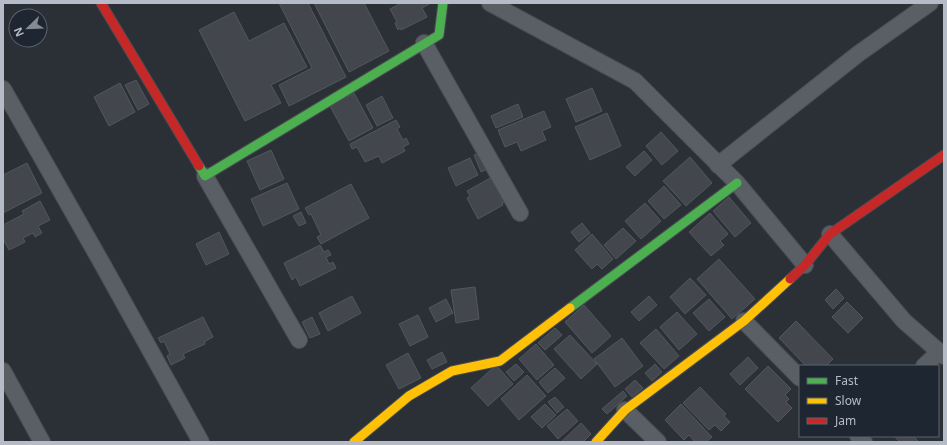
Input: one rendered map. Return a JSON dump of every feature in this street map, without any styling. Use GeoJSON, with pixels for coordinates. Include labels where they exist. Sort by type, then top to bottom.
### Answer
{"type":"FeatureCollection","features":[{"type":"Feature","properties":{"kind":"street"},"geometry":{"type":"LineString","coordinates":[[101,3],[205,176],[299,340]]}},
{"type":"Feature","properties":{"kind":"street"},"geometry":{"type":"LineString","coordinates":[[205,176],[439,35],[443,3]]}},
{"type":"Feature","properties":{"kind":"street"},"geometry":{"type":"LineString","coordinates":[[490,3],[635,81],[737,183],[805,265]]}},
{"type":"Feature","properties":{"kind":"street"},"geometry":{"type":"LineString","coordinates":[[718,165],[858,54],[930,3]]}},
{"type":"Feature","properties":{"kind":"street"},"geometry":{"type":"LineString","coordinates":[[424,43],[520,213]]}},
{"type":"Feature","properties":{"kind":"street"},"geometry":{"type":"LineString","coordinates":[[3,89],[201,442]]}},
{"type":"Feature","properties":{"kind":"street"},"geometry":{"type":"LineString","coordinates":[[596,442],[625,410],[744,321],[805,265],[830,234],[944,155]]}},
{"type":"Feature","properties":{"kind":"street"},"geometry":{"type":"LineString","coordinates":[[354,442],[409,396],[446,375],[452,372],[500,361],[737,183]]}},
{"type":"Feature","properties":{"kind":"street"},"geometry":{"type":"LineString","coordinates":[[830,234],[904,321],[942,354],[926,365]]}},
{"type":"Feature","properties":{"kind":"street"},"geometry":{"type":"LineString","coordinates":[[744,321],[799,377]]}},
{"type":"Feature","properties":{"kind":"street"},"geometry":{"type":"LineString","coordinates":[[3,371],[42,442]]}},
{"type":"Feature","properties":{"kind":"street"},"geometry":{"type":"LineString","coordinates":[[625,410],[658,442]]}},
{"type":"Feature","properties":{"kind":"building"},"geometry":{"type":"Polygon","coordinates":[[[279,3],[308,3],[346,77],[289,106],[279,85],[312,68],[279,3]]]}},
{"type":"Feature","properties":{"kind":"building"},"geometry":{"type":"Polygon","coordinates":[[[314,3],[364,3],[389,51],[349,72],[314,3]]]}},
{"type":"Feature","properties":{"kind":"building"},"geometry":{"type":"Polygon","coordinates":[[[401,3],[431,3],[422,8],[427,17],[401,30],[400,28],[398,30],[395,23],[397,22],[390,9],[401,3]]]}},
{"type":"Feature","properties":{"kind":"building"},"geometry":{"type":"Polygon","coordinates":[[[234,12],[249,41],[284,23],[307,67],[271,85],[281,103],[245,121],[199,30],[234,12]]]}},
{"type":"Feature","properties":{"kind":"building"},"geometry":{"type":"Polygon","coordinates":[[[136,80],[149,104],[138,110],[125,85],[136,80]]]}},
{"type":"Feature","properties":{"kind":"building"},"geometry":{"type":"Polygon","coordinates":[[[120,83],[135,112],[109,126],[94,97],[120,83]]]}},
{"type":"Feature","properties":{"kind":"building"},"geometry":{"type":"Polygon","coordinates":[[[592,88],[602,111],[576,122],[566,99],[592,88]]]}},
{"type":"Feature","properties":{"kind":"building"},"geometry":{"type":"Polygon","coordinates":[[[354,93],[373,128],[349,141],[330,106],[354,93]]]}},
{"type":"Feature","properties":{"kind":"building"},"geometry":{"type":"Polygon","coordinates":[[[382,96],[393,118],[377,126],[366,105],[382,96]]]}},
{"type":"Feature","properties":{"kind":"building"},"geometry":{"type":"Polygon","coordinates":[[[518,104],[523,117],[496,128],[491,116],[518,104]]]}},
{"type":"Feature","properties":{"kind":"building"},"geometry":{"type":"Polygon","coordinates":[[[544,111],[551,127],[542,131],[546,140],[521,151],[517,142],[505,147],[498,130],[544,111]]]}},
{"type":"Feature","properties":{"kind":"building"},"geometry":{"type":"Polygon","coordinates":[[[607,113],[621,146],[590,160],[575,127],[607,113]]]}},
{"type":"Feature","properties":{"kind":"building"},"geometry":{"type":"Polygon","coordinates":[[[396,120],[400,127],[397,129],[403,140],[406,138],[409,144],[403,147],[405,151],[382,163],[379,156],[365,162],[357,147],[352,149],[350,144],[396,120]]]}},
{"type":"Feature","properties":{"kind":"building"},"geometry":{"type":"Polygon","coordinates":[[[661,132],[678,151],[662,165],[646,146],[661,132]]]}},
{"type":"Feature","properties":{"kind":"building"},"geometry":{"type":"Polygon","coordinates":[[[271,150],[284,179],[260,190],[247,161],[271,150]]]}},
{"type":"Feature","properties":{"kind":"building"},"geometry":{"type":"Polygon","coordinates":[[[483,151],[490,168],[481,172],[474,155],[483,151]]]}},
{"type":"Feature","properties":{"kind":"building"},"geometry":{"type":"Polygon","coordinates":[[[644,151],[652,160],[635,176],[626,167],[644,151]]]}},
{"type":"Feature","properties":{"kind":"building"},"geometry":{"type":"Polygon","coordinates":[[[690,157],[712,183],[686,206],[663,181],[690,157]]]}},
{"type":"Feature","properties":{"kind":"building"},"geometry":{"type":"Polygon","coordinates":[[[470,158],[478,175],[456,186],[448,168],[470,158]]]}},
{"type":"Feature","properties":{"kind":"building"},"geometry":{"type":"Polygon","coordinates":[[[27,163],[42,193],[3,213],[3,175],[27,163]]]}},
{"type":"Feature","properties":{"kind":"building"},"geometry":{"type":"Polygon","coordinates":[[[494,176],[507,200],[502,203],[503,205],[478,219],[467,198],[470,196],[467,191],[494,176]]]}},
{"type":"Feature","properties":{"kind":"building"},"geometry":{"type":"Polygon","coordinates":[[[287,183],[299,209],[263,226],[251,199],[287,183]]]}},
{"type":"Feature","properties":{"kind":"building"},"geometry":{"type":"Polygon","coordinates":[[[351,184],[369,218],[321,244],[317,237],[321,235],[311,214],[309,215],[305,208],[351,184]]]}},
{"type":"Feature","properties":{"kind":"building"},"geometry":{"type":"Polygon","coordinates":[[[664,186],[681,205],[664,219],[648,201],[664,186]]]}},
{"type":"Feature","properties":{"kind":"building"},"geometry":{"type":"Polygon","coordinates":[[[729,197],[751,223],[735,237],[713,211],[729,197]]]}},
{"type":"Feature","properties":{"kind":"building"},"geometry":{"type":"Polygon","coordinates":[[[40,201],[50,220],[38,226],[42,233],[35,237],[33,233],[23,238],[25,242],[9,250],[3,239],[3,225],[24,214],[22,211],[40,201]]]}},
{"type":"Feature","properties":{"kind":"building"},"geometry":{"type":"Polygon","coordinates":[[[645,203],[661,221],[641,239],[625,221],[645,203]]]}},
{"type":"Feature","properties":{"kind":"building"},"geometry":{"type":"Polygon","coordinates":[[[301,212],[306,223],[299,226],[293,216],[301,212]]]}},
{"type":"Feature","properties":{"kind":"building"},"geometry":{"type":"Polygon","coordinates":[[[710,213],[728,234],[720,241],[724,245],[711,256],[689,232],[710,213]]]}},
{"type":"Feature","properties":{"kind":"building"},"geometry":{"type":"Polygon","coordinates":[[[582,223],[590,233],[579,242],[571,232],[582,223]]]}},
{"type":"Feature","properties":{"kind":"building"},"geometry":{"type":"Polygon","coordinates":[[[623,228],[636,241],[616,259],[604,245],[623,228]]]}},
{"type":"Feature","properties":{"kind":"building"},"geometry":{"type":"Polygon","coordinates":[[[219,232],[229,254],[206,265],[196,244],[219,232]]]}},
{"type":"Feature","properties":{"kind":"building"},"geometry":{"type":"Polygon","coordinates":[[[592,234],[613,259],[602,269],[597,264],[592,269],[575,250],[592,234]]]}},
{"type":"Feature","properties":{"kind":"building"},"geometry":{"type":"Polygon","coordinates":[[[320,245],[324,252],[328,250],[331,255],[326,257],[329,264],[333,262],[336,268],[300,286],[296,277],[292,280],[284,263],[320,245]]]}},
{"type":"Feature","properties":{"kind":"building"},"geometry":{"type":"Polygon","coordinates":[[[719,259],[755,299],[732,319],[697,279],[719,259]]]}},
{"type":"Feature","properties":{"kind":"building"},"geometry":{"type":"Polygon","coordinates":[[[690,278],[706,295],[685,314],[670,297],[690,278]]]}},
{"type":"Feature","properties":{"kind":"building"},"geometry":{"type":"Polygon","coordinates":[[[475,287],[479,319],[456,323],[451,290],[475,287]]]}},
{"type":"Feature","properties":{"kind":"building"},"geometry":{"type":"Polygon","coordinates":[[[836,289],[844,298],[833,309],[825,300],[836,289]]]}},
{"type":"Feature","properties":{"kind":"building"},"geometry":{"type":"Polygon","coordinates":[[[352,296],[361,313],[328,331],[319,313],[352,296]]]}},
{"type":"Feature","properties":{"kind":"building"},"geometry":{"type":"Polygon","coordinates":[[[649,296],[657,305],[639,321],[631,312],[649,296]]]}},
{"type":"Feature","properties":{"kind":"building"},"geometry":{"type":"Polygon","coordinates":[[[446,299],[453,313],[436,322],[429,308],[446,299]]]}},
{"type":"Feature","properties":{"kind":"building"},"geometry":{"type":"Polygon","coordinates":[[[709,299],[725,317],[709,331],[693,313],[709,299]]]}},
{"type":"Feature","properties":{"kind":"building"},"geometry":{"type":"Polygon","coordinates":[[[847,302],[863,318],[848,333],[832,317],[847,302]]]}},
{"type":"Feature","properties":{"kind":"building"},"geometry":{"type":"Polygon","coordinates":[[[584,305],[611,336],[592,353],[565,322],[584,305]]]}},
{"type":"Feature","properties":{"kind":"building"},"geometry":{"type":"Polygon","coordinates":[[[677,312],[697,334],[679,350],[660,327],[677,312]]]}},
{"type":"Feature","properties":{"kind":"building"},"geometry":{"type":"Polygon","coordinates":[[[418,315],[428,337],[410,346],[399,324],[418,315]]]}},
{"type":"Feature","properties":{"kind":"building"},"geometry":{"type":"Polygon","coordinates":[[[203,317],[213,337],[204,342],[205,344],[183,354],[185,358],[171,365],[167,356],[170,354],[164,341],[161,343],[158,338],[203,317]]]}},
{"type":"Feature","properties":{"kind":"building"},"geometry":{"type":"Polygon","coordinates":[[[312,317],[320,334],[310,338],[302,322],[312,317]]]}},
{"type":"Feature","properties":{"kind":"building"},"geometry":{"type":"Polygon","coordinates":[[[796,321],[833,359],[827,365],[805,365],[779,338],[796,321]]]}},
{"type":"Feature","properties":{"kind":"building"},"geometry":{"type":"Polygon","coordinates":[[[555,328],[562,335],[545,350],[538,343],[555,328]]]}},
{"type":"Feature","properties":{"kind":"building"},"geometry":{"type":"Polygon","coordinates":[[[656,329],[679,356],[664,369],[640,343],[656,329]]]}},
{"type":"Feature","properties":{"kind":"building"},"geometry":{"type":"Polygon","coordinates":[[[570,335],[597,364],[581,379],[554,349],[570,335]]]}},
{"type":"Feature","properties":{"kind":"building"},"geometry":{"type":"Polygon","coordinates":[[[622,338],[643,366],[615,387],[594,359],[622,338]]]}},
{"type":"Feature","properties":{"kind":"building"},"geometry":{"type":"Polygon","coordinates":[[[536,344],[554,365],[537,380],[519,359],[536,344]]]}},
{"type":"Feature","properties":{"kind":"building"},"geometry":{"type":"Polygon","coordinates":[[[442,352],[447,362],[432,369],[427,360],[442,352]]]}},
{"type":"Feature","properties":{"kind":"building"},"geometry":{"type":"Polygon","coordinates":[[[408,353],[421,378],[399,389],[386,365],[408,353]]]}},
{"type":"Feature","properties":{"kind":"building"},"geometry":{"type":"Polygon","coordinates":[[[748,357],[758,368],[740,385],[730,374],[748,357]]]}},
{"type":"Feature","properties":{"kind":"building"},"geometry":{"type":"Polygon","coordinates":[[[516,364],[524,372],[514,381],[506,372],[516,364]]]}},
{"type":"Feature","properties":{"kind":"building"},"geometry":{"type":"Polygon","coordinates":[[[655,364],[662,372],[652,381],[645,373],[655,364]]]}},
{"type":"Feature","properties":{"kind":"building"},"geometry":{"type":"Polygon","coordinates":[[[496,365],[513,384],[488,406],[471,388],[496,365]]]}},
{"type":"Feature","properties":{"kind":"building"},"geometry":{"type":"Polygon","coordinates":[[[768,366],[791,389],[785,395],[789,399],[786,402],[792,408],[778,422],[745,389],[768,366]]]}},
{"type":"Feature","properties":{"kind":"building"},"geometry":{"type":"Polygon","coordinates":[[[555,368],[565,378],[548,393],[539,382],[555,368]]]}},
{"type":"Feature","properties":{"kind":"building"},"geometry":{"type":"Polygon","coordinates":[[[527,375],[546,396],[519,420],[501,399],[527,375]]]}},
{"type":"Feature","properties":{"kind":"building"},"geometry":{"type":"Polygon","coordinates":[[[635,380],[643,388],[632,397],[625,389],[635,380]]]}},
{"type":"Feature","properties":{"kind":"building"},"geometry":{"type":"Polygon","coordinates":[[[700,387],[726,414],[724,416],[730,422],[721,431],[715,425],[709,430],[683,403],[700,387]]]}},
{"type":"Feature","properties":{"kind":"building"},"geometry":{"type":"Polygon","coordinates":[[[623,391],[627,396],[607,414],[602,409],[623,391]]]}},
{"type":"Feature","properties":{"kind":"building"},"geometry":{"type":"Polygon","coordinates":[[[555,397],[564,407],[557,413],[548,402],[555,397]]]}},
{"type":"Feature","properties":{"kind":"building"},"geometry":{"type":"Polygon","coordinates":[[[545,404],[556,415],[542,428],[531,417],[545,404]]]}},
{"type":"Feature","properties":{"kind":"building"},"geometry":{"type":"Polygon","coordinates":[[[681,404],[712,437],[706,442],[695,442],[689,435],[684,440],[665,420],[681,404]]]}},
{"type":"Feature","properties":{"kind":"building"},"geometry":{"type":"Polygon","coordinates":[[[567,409],[578,421],[558,439],[547,426],[567,409]]]}},
{"type":"Feature","properties":{"kind":"building"},"geometry":{"type":"Polygon","coordinates":[[[581,423],[591,434],[583,442],[561,442],[581,423]]]}},
{"type":"Feature","properties":{"kind":"building"},"geometry":{"type":"Polygon","coordinates":[[[895,437],[914,437],[919,442],[900,442],[895,437]]]}},
{"type":"Feature","properties":{"kind":"traffic: fast"},"geometry":{"type":"LineString","coordinates":[[199,166],[205,176],[439,35],[443,3]]}},
{"type":"Feature","properties":{"kind":"traffic: fast"},"geometry":{"type":"LineString","coordinates":[[570,308],[737,183]]}},
{"type":"Feature","properties":{"kind":"traffic: slow"},"geometry":{"type":"LineString","coordinates":[[596,442],[625,410],[744,321],[790,279]]}},
{"type":"Feature","properties":{"kind":"traffic: slow"},"geometry":{"type":"LineString","coordinates":[[354,442],[409,396],[452,371],[500,361],[570,308]]}},
{"type":"Feature","properties":{"kind":"traffic: jam"},"geometry":{"type":"LineString","coordinates":[[101,3],[199,166]]}},
{"type":"Feature","properties":{"kind":"traffic: jam"},"geometry":{"type":"LineString","coordinates":[[790,279],[805,265],[830,234],[944,155]]}}]}
